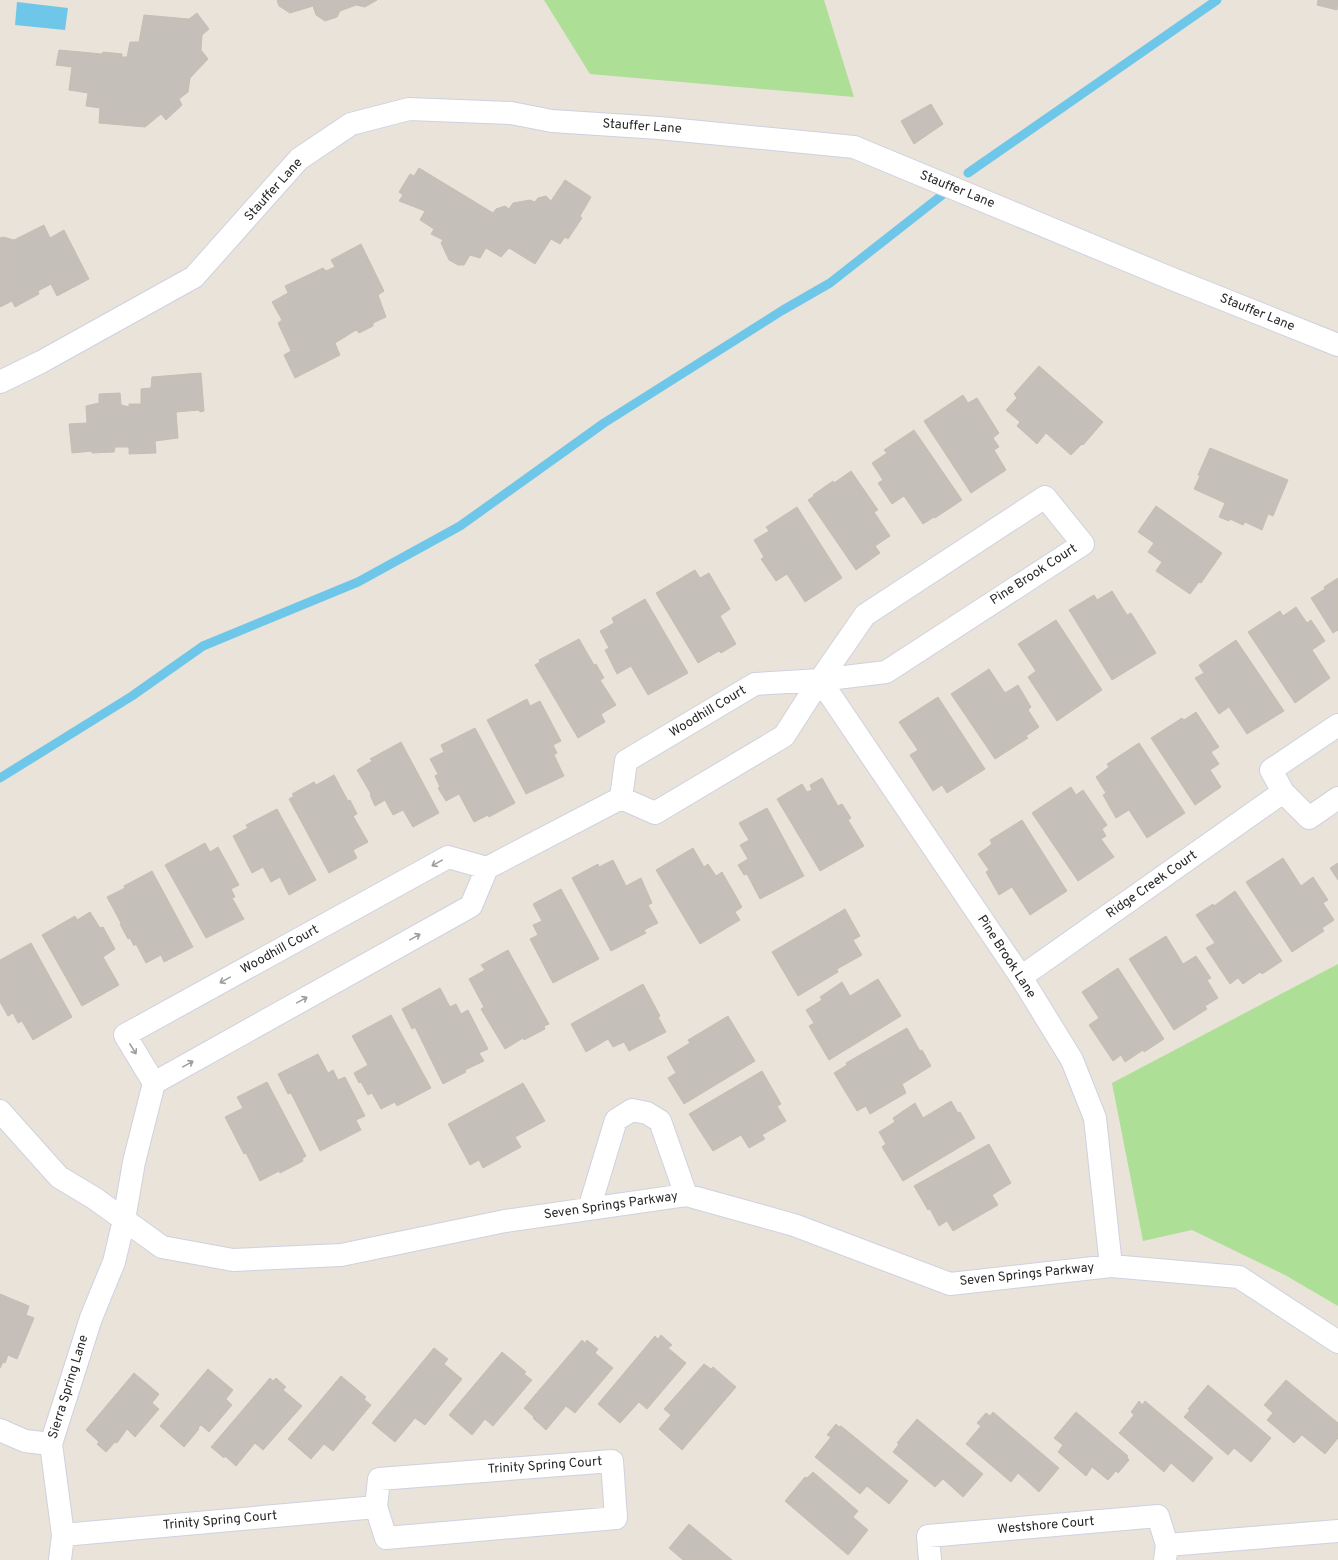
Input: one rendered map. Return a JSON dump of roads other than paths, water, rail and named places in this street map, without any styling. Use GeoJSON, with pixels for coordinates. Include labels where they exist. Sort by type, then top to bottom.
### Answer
{"type":"FeatureCollection","features":[{"type":"Feature","properties":{"kind":"street","name":"Stauffer Lane"},"geometry":{"type":"LineString","coordinates":[[0,382],[41,362],[194,277],[300,159],[351,124],[409,109],[511,113],[552,121],[659,128],[854,147],[1170,278],[1338,345]]}},
{"type":"Feature","properties":{"kind":"street","name":"Pine Brook Court"},"geometry":{"type":"LineString","coordinates":[[1045,497],[1083,544],[886,672],[820,680],[865,615],[1045,497]]}},
{"type":"Feature","properties":{"kind":"street"},"geometry":{"type":"LineString","coordinates":[[124,1220],[134,1162],[154,1083],[471,906],[487,868],[621,798],[655,813],[784,736],[820,680]]}},
{"type":"Feature","properties":{"kind":"street","name":"Woodhill Court"},"geometry":{"type":"LineString","coordinates":[[621,798],[626,761],[748,688],[755,684],[820,680]]}},
{"type":"Feature","properties":{"kind":"street","name":"Pine Brook Lane"},"geometry":{"type":"LineString","coordinates":[[820,680],[1020,977],[1072,1060],[1095,1118],[1111,1266]]}},
{"type":"Feature","properties":{"kind":"street"},"geometry":{"type":"LineString","coordinates":[[1338,725],[1271,770],[1283,792],[1309,818],[1338,798]]}},
{"type":"Feature","properties":{"kind":"street","name":"Ridge Creek Court"},"geometry":{"type":"LineString","coordinates":[[1020,977],[1283,792]]}},
{"type":"Feature","properties":{"kind":"street","name":"Woodhill Court"},"geometry":{"type":"LineString","coordinates":[[154,1083],[125,1035],[448,857],[487,868]]}},
{"type":"Feature","properties":{"kind":"street"},"geometry":{"type":"LineString","coordinates":[[589,1209],[616,1120],[632,1110],[647,1113],[660,1121],[686,1195]]}},
{"type":"Feature","properties":{"kind":"street","name":"Seven Springs Parkway"},"geometry":{"type":"LineString","coordinates":[[0,1111],[59,1178],[94,1198],[162,1247],[233,1260],[341,1255],[505,1221],[686,1195],[794,1226],[950,1284],[1111,1266],[1240,1277],[1338,1342]]}},
{"type":"Feature","properties":{"kind":"street","name":"Sierra Spring Lane"},"geometry":{"type":"LineString","coordinates":[[60,1560],[63,1535],[50,1444],[91,1318],[114,1262],[124,1220]]}},
{"type":"Feature","properties":{"kind":"street"},"geometry":{"type":"LineString","coordinates":[[0,1430],[25,1441],[50,1444]]}},
{"type":"Feature","properties":{"kind":"street","name":"Trinity Spring Court"},"geometry":{"type":"LineString","coordinates":[[612,1460],[616,1518],[386,1538],[376,1508],[379,1479],[612,1460]]}},
{"type":"Feature","properties":{"kind":"street","name":"Trinity Spring Court"},"geometry":{"type":"LineString","coordinates":[[63,1535],[376,1508]]}},
{"type":"Feature","properties":{"kind":"street","name":"Westshore Court"},"geometry":{"type":"LineString","coordinates":[[930,1560],[928,1536],[1158,1516],[1166,1552],[1338,1531]]}},
{"type":"Feature","properties":{"kind":"water"},"geometry":{"type":"Polygon","coordinates":[[[17,2],[68,8],[65,30],[15,25],[17,2]]]}},
{"type":"Feature","properties":{"kind":"waterway"},"geometry":{"type":"LineString","coordinates":[[968,173],[1217,0]]}},
{"type":"Feature","properties":{"kind":"waterway"},"geometry":{"type":"LineString","coordinates":[[0,778],[132,696],[203,646],[358,582],[460,526],[604,423],[783,310],[830,283],[946,192]]}}]}
